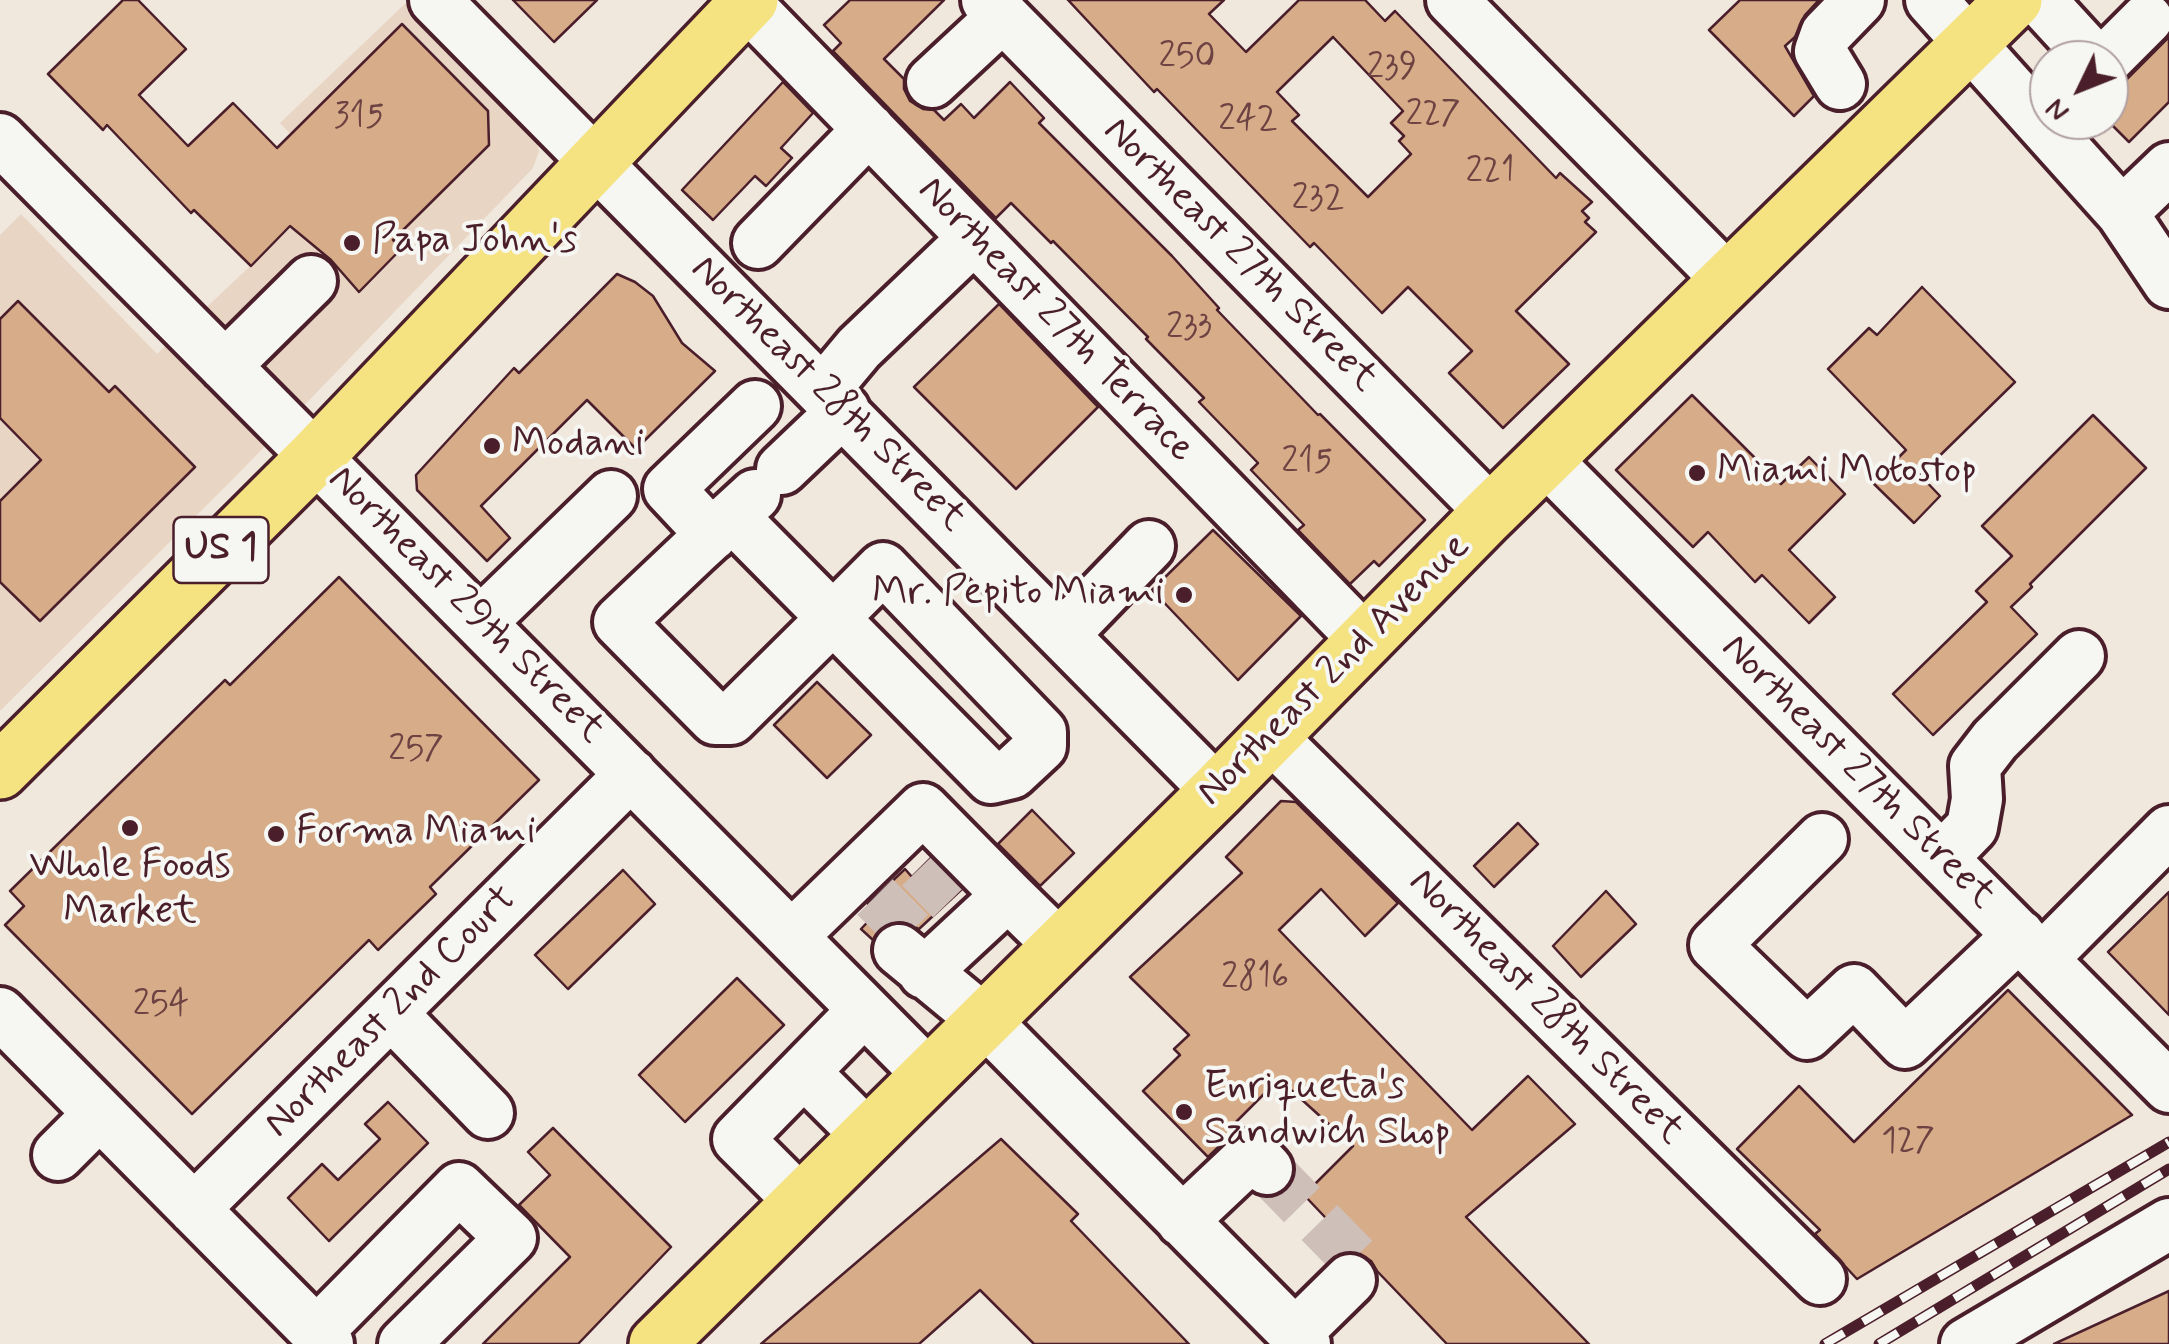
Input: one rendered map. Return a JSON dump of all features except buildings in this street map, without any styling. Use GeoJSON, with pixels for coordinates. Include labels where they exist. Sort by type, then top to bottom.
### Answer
{"type":"FeatureCollection","features":[{"type":"Feature","properties":{"kind":"main road","name":"Northeast 2nd Avenue"},"geometry":{"type":"LineString","coordinates":[[671,1339],[866,1136],[1218,791],[1491,512],[2014,0]]}},
{"type":"Feature","properties":{"kind":"main road","name":"US 1"},"geometry":{"type":"LineString","coordinates":[[0,770],[316,456],[748,2]]}},
{"type":"Feature","properties":{"kind":"street"},"geometry":{"type":"LineString","coordinates":[[1452,0],[1728,280]]}},
{"type":"Feature","properties":{"kind":"street"},"geometry":{"type":"LineString","coordinates":[[1840,84],[1820,51],[1826,34],[1859,0]]}},
{"type":"Feature","properties":{"kind":"street"},"geometry":{"type":"LineString","coordinates":[[1931,0],[2029,102]]}},
{"type":"Feature","properties":{"kind":"street"},"geometry":{"type":"LineString","coordinates":[[2040,0],[2077,40]]}},
{"type":"Feature","properties":{"kind":"street","name":"Northeast 28th Street"},"geometry":{"type":"LineString","coordinates":[[437,1],[1218,791]]}},
{"type":"Feature","properties":{"kind":"street","name":"Northeast 27th Terrace"},"geometry":{"type":"LineString","coordinates":[[748,2],[1364,639]]}},
{"type":"Feature","properties":{"kind":"street"},"geometry":{"type":"LineString","coordinates":[[932,82],[995,8]]}},
{"type":"Feature","properties":{"kind":"street","name":"Northeast 27th Street"},"geometry":{"type":"LineString","coordinates":[[995,8],[1491,512]]}},
{"type":"Feature","properties":{"kind":"street"},"geometry":{"type":"LineString","coordinates":[[2126,40],[2147,18]]}},
{"type":"Feature","properties":{"kind":"street"},"geometry":{"type":"LineString","coordinates":[[758,243],[869,129]]}},
{"type":"Feature","properties":{"kind":"street"},"geometry":{"type":"LineString","coordinates":[[2062,140],[2122,213],[2169,283]]}},
{"type":"Feature","properties":{"kind":"street"},"geometry":{"type":"LineString","coordinates":[[2122,213],[2169,168]]}},
{"type":"Feature","properties":{"kind":"street","name":"Northeast 29th Street"},"geometry":{"type":"LineString","coordinates":[[10,170],[225,366],[930,1075]]}},
{"type":"Feature","properties":{"kind":"street"},"geometry":{"type":"LineString","coordinates":[[755,406],[669,489],[735,513],[833,618],[731,718],[715,719],[619,622],[735,513],[834,400],[859,348],[974,238]]}},
{"type":"Feature","properties":{"kind":"street"},"geometry":{"type":"LineString","coordinates":[[225,366],[312,280]]}},
{"type":"Feature","properties":{"kind":"street","name":"Northeast 27th Street"},"geometry":{"type":"LineString","coordinates":[[1545,459],[2169,1087]]}},
{"type":"Feature","properties":{"kind":"street"},"geometry":{"type":"LineString","coordinates":[[481,622],[611,496]]}},
{"type":"Feature","properties":{"kind":"street"},"geometry":{"type":"LineString","coordinates":[[1064,634],[1150,546]]}},
{"type":"Feature","properties":{"kind":"street"},"geometry":{"type":"LineString","coordinates":[[1942,858],[1972,827],[1977,798],[1974,766],[2079,656]]}},
{"type":"Feature","properties":{"kind":"street","name":"Northeast 28th Street"},"geometry":{"type":"LineString","coordinates":[[1271,738],[1820,1279]]}},
{"type":"Feature","properties":{"kind":"street","name":"Northeast 2nd Court"},"geometry":{"type":"LineString","coordinates":[[194,1209],[632,774]]}},
{"type":"Feature","properties":{"kind":"street"},"geometry":{"type":"LineString","coordinates":[[1822,839],[1715,945],[1807,1034],[1854,990],[1905,1043],[2030,947],[2169,831]]}},
{"type":"Feature","properties":{"kind":"street"},"geometry":{"type":"LineString","coordinates":[[889,925],[951,876]]}},
{"type":"Feature","properties":{"kind":"street"},"geometry":{"type":"LineString","coordinates":[[792,936],[889,925],[951,876]]}},
{"type":"Feature","properties":{"kind":"street"},"geometry":{"type":"LineString","coordinates":[[951,876],[1061,947]]}},
{"type":"Feature","properties":{"kind":"street"},"geometry":{"type":"LineString","coordinates":[[889,925],[1300,1339],[1350,1280]]}},
{"type":"Feature","properties":{"kind":"street"},"geometry":{"type":"LineString","coordinates":[[801,1202],[738,1138],[864,1010]]}},
{"type":"Feature","properties":{"kind":"street"},"geometry":{"type":"LineString","coordinates":[[0,1013],[323,1338],[459,1188],[511,1238],[404,1344]]}},
{"type":"Feature","properties":{"kind":"street"},"geometry":{"type":"LineString","coordinates":[[391,1013],[488,1113]]}},
{"type":"Feature","properties":{"kind":"street"},"geometry":{"type":"LineString","coordinates":[[804,1072],[866,1136]]}},
{"type":"Feature","properties":{"kind":"street"},"geometry":{"type":"LineString","coordinates":[[58,1155],[100,1114]]}},
{"type":"Feature","properties":{"kind":"street"},"geometry":{"type":"LineString","coordinates":[[1182,1221],[1253,1154],[1268,1168]]}},
{"type":"Feature","properties":{"kind":"street"},"geometry":{"type":"LineString","coordinates":[[1966,1344],[2169,1224]]}},
{"type":"Feature","properties":{"kind":"shaded area"},"geometry":{"type":"Polygon","coordinates":[[[409,0],[533,128],[539,151],[533,168],[238,474],[0,711],[0,235],[21,214],[157,354],[337,184],[280,123],[409,0]]]}},
{"type":"Feature","properties":{"kind":"tunnel"},"geometry":{"type":"LineString","coordinates":[[920,868],[951,900]]}},
{"type":"Feature","properties":{"kind":"tunnel"},"geometry":{"type":"LineString","coordinates":[[875,897],[913,935]]}},
{"type":"Feature","properties":{"kind":"tunnel"},"geometry":{"type":"LineString","coordinates":[[1267,1169],[1363,1267],[1350,1280]]}},
{"type":"Feature","properties":{"kind":"railway"},"geometry":{"type":"LineString","coordinates":[[1825,1344],[2169,1142]]}},
{"type":"Feature","properties":{"kind":"railway"},"geometry":{"type":"LineString","coordinates":[[1879,1344],[2169,1169]]}},
{"type":"Feature","properties":{"kind":"place","name":"Papa John's"},"geometry":{"type":"Point","coordinates":[352,243]}},
{"type":"Feature","properties":{"kind":"place","name":"Modani"},"geometry":{"type":"Point","coordinates":[492,446]}},
{"type":"Feature","properties":{"kind":"place","name":"Miami Motostop"},"geometry":{"type":"Point","coordinates":[1697,473]}},
{"type":"Feature","properties":{"kind":"place","name":"Mr. Pepito Miami"},"geometry":{"type":"Point","coordinates":[1184,595]}},
{"type":"Feature","properties":{"kind":"place","name":"Whole Foods Market"},"geometry":{"type":"Point","coordinates":[130,828]}},
{"type":"Feature","properties":{"kind":"place","name":"Forma Miami"},"geometry":{"type":"Point","coordinates":[276,834]}},
{"type":"Feature","properties":{"kind":"place","name":"Enriqueta's Sandwich Shop"},"geometry":{"type":"Point","coordinates":[1184,1112]}}]}
